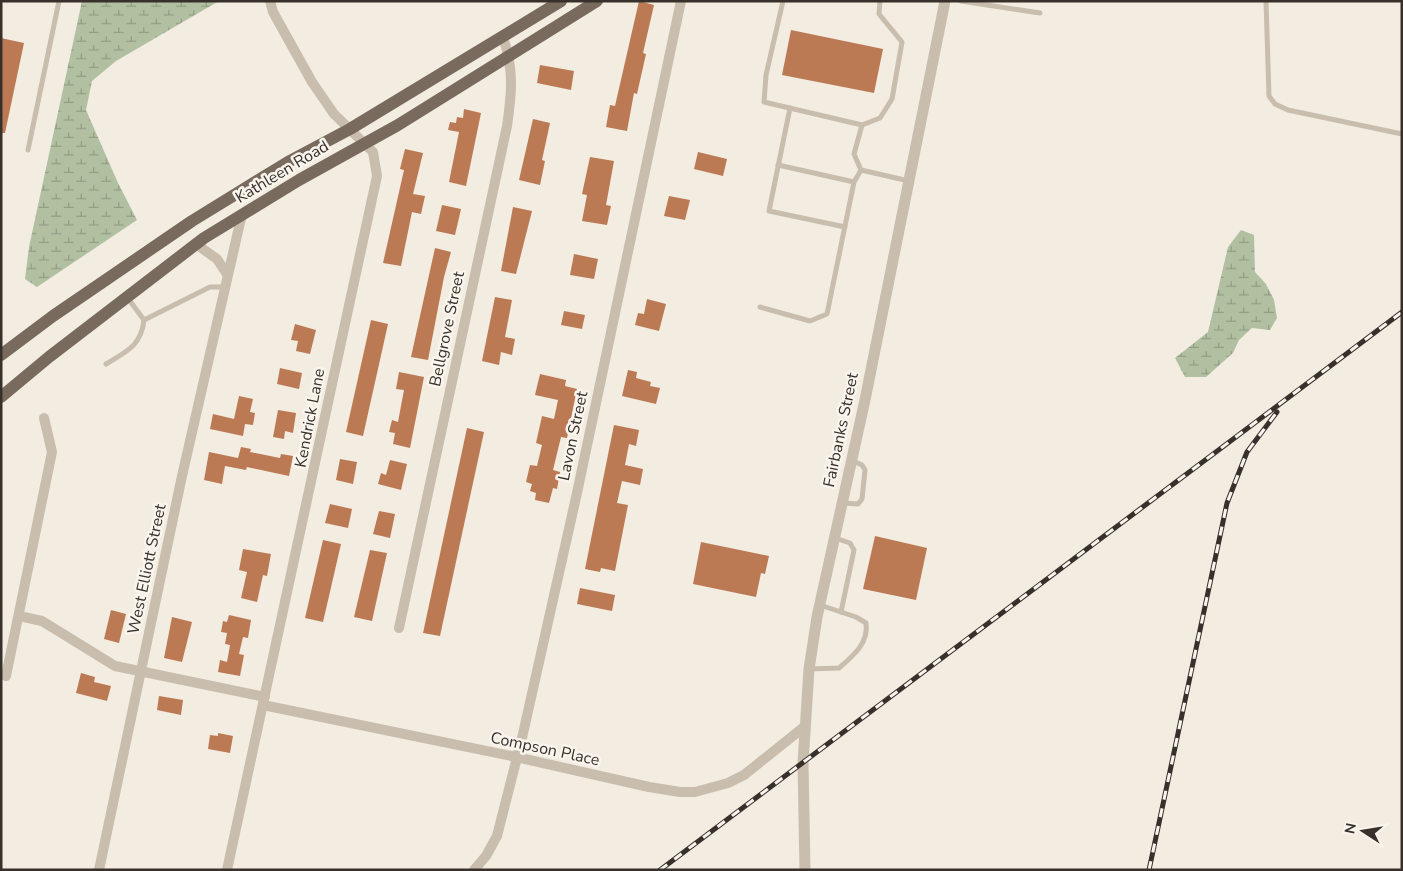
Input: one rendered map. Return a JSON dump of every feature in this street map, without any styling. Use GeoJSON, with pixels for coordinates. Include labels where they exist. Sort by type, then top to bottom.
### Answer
{"type":"FeatureCollection","features":[{"type":"Feature","properties":{"kind":"main road","name":"Kathleen Road"},"geometry":{"type":"LineString","coordinates":[[1,355],[52,316],[192,221],[288,162],[350,129],[561,1]]}},
{"type":"Feature","properties":{"kind":"main road","name":"Kathleen Road"},"geometry":{"type":"LineString","coordinates":[[1,397],[126,297],[196,244],[242,214],[398,125],[597,1]]}},
{"type":"Feature","properties":{"kind":"street","name":"Kendrick Lane"},"geometry":{"type":"LineString","coordinates":[[227,870],[377,176],[373,152],[334,114],[312,82],[273,12],[270,1]]}},
{"type":"Feature","properties":{"kind":"street","name":"Lavon Street"},"geometry":{"type":"LineString","coordinates":[[474,870],[486,856],[497,836],[522,738],[577,493],[681,1]]}},
{"type":"Feature","properties":{"kind":"street","name":"Fairbanks Street"},"geometry":{"type":"LineString","coordinates":[[805,870],[804,728],[809,669],[820,605],[852,460],[945,1]]}},
{"type":"Feature","properties":{"kind":"street","name":"Bellgrove Street"},"geometry":{"type":"LineString","coordinates":[[399,628],[507,126],[512,87],[509,57],[503,36]]}},
{"type":"Feature","properties":{"kind":"street","name":"West Elliott Street"},"geometry":{"type":"LineString","coordinates":[[99,870],[224,287],[242,214]]}},
{"type":"Feature","properties":{"kind":"street"},"geometry":{"type":"LineString","coordinates":[[196,244],[218,259],[227,274]]}},
{"type":"Feature","properties":{"kind":"street"},"geometry":{"type":"LineString","coordinates":[[6,676],[52,452],[44,418]]}},
{"type":"Feature","properties":{"kind":"street","name":"Compson Place"},"geometry":{"type":"LineString","coordinates":[[19,616],[42,621],[68,636],[104,662],[264,701],[649,788],[695,792],[712,789],[744,775],[804,728]]}},
{"type":"Feature","properties":{"kind":"lane"},"geometry":{"type":"LineString","coordinates":[[28,150],[59,1]]}},
{"type":"Feature","properties":{"kind":"lane"},"geometry":{"type":"LineString","coordinates":[[783,1],[766,75],[764,102],[862,125],[880,118],[892,99],[902,42],[879,14],[880,1]]}},
{"type":"Feature","properties":{"kind":"lane"},"geometry":{"type":"LineString","coordinates":[[961,1],[1040,13]]}},
{"type":"Feature","properties":{"kind":"lane"},"geometry":{"type":"LineString","coordinates":[[1266,1],[1269,96],[1275,104],[1288,110],[1402,134]]}},
{"type":"Feature","properties":{"kind":"lane"},"geometry":{"type":"LineString","coordinates":[[790,108],[769,211],[845,228]]}},
{"type":"Feature","properties":{"kind":"lane"},"geometry":{"type":"LineString","coordinates":[[760,307],[810,321],[827,314],[854,182],[860,170],[854,154],[862,125]]}},
{"type":"Feature","properties":{"kind":"lane"},"geometry":{"type":"LineString","coordinates":[[778,165],[854,182]]}},
{"type":"Feature","properties":{"kind":"lane"},"geometry":{"type":"LineString","coordinates":[[860,170],[909,181]]}},
{"type":"Feature","properties":{"kind":"lane"},"geometry":{"type":"LineString","coordinates":[[144,320],[210,287],[224,287]]}},
{"type":"Feature","properties":{"kind":"lane"},"geometry":{"type":"LineString","coordinates":[[106,364],[135,346],[142,332],[144,320],[126,297]]}},
{"type":"Feature","properties":{"kind":"lane"},"geometry":{"type":"LineString","coordinates":[[842,503],[858,504],[862,498],[865,470],[862,465],[852,460]]}},
{"type":"Feature","properties":{"kind":"lane"},"geometry":{"type":"LineString","coordinates":[[835,538],[850,543],[854,550],[841,612]]}},
{"type":"Feature","properties":{"kind":"lane"},"geometry":{"type":"LineString","coordinates":[[809,669],[839,668],[860,649],[867,630],[866,623],[820,605]]}},
{"type":"Feature","properties":{"kind":"green space"},"geometry":{"type":"Polygon","coordinates":[[[82,1],[219,1],[116,61],[92,81],[86,110],[118,183],[137,220],[37,287],[25,279],[29,247],[82,1]]]}},
{"type":"Feature","properties":{"kind":"green space"},"geometry":{"type":"Polygon","coordinates":[[[1241,230],[1254,235],[1255,272],[1266,284],[1274,300],[1277,318],[1270,330],[1252,328],[1239,340],[1233,353],[1206,377],[1185,377],[1175,358],[1208,332],[1228,247],[1241,230]]]}},
{"type":"Feature","properties":{"kind":"building"},"geometry":{"type":"Polygon","coordinates":[[[639,1],[654,5],[643,53],[646,54],[637,94],[634,93],[627,131],[606,127],[610,105],[615,106],[639,1]]]}},
{"type":"Feature","properties":{"kind":"building"},"geometry":{"type":"Polygon","coordinates":[[[791,30],[883,49],[874,93],[782,75],[791,30]]]}},
{"type":"Feature","properties":{"kind":"building"},"geometry":{"type":"Polygon","coordinates":[[[1,38],[24,43],[5,133],[1,133],[1,38]]]}},
{"type":"Feature","properties":{"kind":"building"},"geometry":{"type":"Polygon","coordinates":[[[540,65],[574,71],[571,90],[537,83],[540,65]]]}},
{"type":"Feature","properties":{"kind":"building"},"geometry":{"type":"Polygon","coordinates":[[[464,109],[481,113],[466,186],[449,182],[459,132],[448,130],[450,122],[456,123],[457,117],[463,118],[464,109]]]}},
{"type":"Feature","properties":{"kind":"building"},"geometry":{"type":"Polygon","coordinates":[[[533,119],[550,123],[542,160],[545,161],[540,185],[519,180],[533,119]]]}},
{"type":"Feature","properties":{"kind":"building"},"geometry":{"type":"Polygon","coordinates":[[[405,149],[423,153],[413,194],[425,196],[421,214],[412,212],[401,266],[383,263],[404,170],[400,169],[405,149]]]}},
{"type":"Feature","properties":{"kind":"building"},"geometry":{"type":"Polygon","coordinates":[[[698,152],[727,159],[723,176],[694,169],[698,152]]]}},
{"type":"Feature","properties":{"kind":"building"},"geometry":{"type":"Polygon","coordinates":[[[590,157],[614,161],[606,205],[611,206],[607,225],[582,221],[587,195],[582,194],[590,157]]]}},
{"type":"Feature","properties":{"kind":"building"},"geometry":{"type":"Polygon","coordinates":[[[669,196],[690,200],[685,220],[664,216],[669,196]]]}},
{"type":"Feature","properties":{"kind":"building"},"geometry":{"type":"Polygon","coordinates":[[[442,205],[461,209],[455,235],[436,231],[442,205]]]}},
{"type":"Feature","properties":{"kind":"building"},"geometry":{"type":"Polygon","coordinates":[[[513,207],[532,211],[516,274],[501,271],[513,207]]]}},
{"type":"Feature","properties":{"kind":"building"},"geometry":{"type":"Polygon","coordinates":[[[435,248],[451,252],[444,277],[428,360],[411,357],[435,248]]]}},
{"type":"Feature","properties":{"kind":"building"},"geometry":{"type":"Polygon","coordinates":[[[574,254],[598,259],[594,279],[570,275],[574,254]]]}},
{"type":"Feature","properties":{"kind":"building"},"geometry":{"type":"Polygon","coordinates":[[[495,297],[512,300],[505,337],[515,339],[512,355],[501,352],[499,365],[482,361],[495,297]]]}},
{"type":"Feature","properties":{"kind":"building"},"geometry":{"type":"Polygon","coordinates":[[[647,299],[666,304],[659,331],[635,325],[638,313],[644,314],[647,299]]]}},
{"type":"Feature","properties":{"kind":"building"},"geometry":{"type":"Polygon","coordinates":[[[564,311],[585,315],[582,329],[561,325],[564,311]]]}},
{"type":"Feature","properties":{"kind":"building"},"geometry":{"type":"Polygon","coordinates":[[[371,320],[388,324],[363,436],[346,432],[371,320]]]}},
{"type":"Feature","properties":{"kind":"building"},"geometry":{"type":"Polygon","coordinates":[[[295,324],[316,330],[310,354],[296,351],[298,341],[291,340],[295,324]]]}},
{"type":"Feature","properties":{"kind":"building"},"geometry":{"type":"Polygon","coordinates":[[[280,368],[302,373],[299,389],[277,384],[280,368]]]}},
{"type":"Feature","properties":{"kind":"building"},"geometry":{"type":"Polygon","coordinates":[[[628,370],[637,372],[636,378],[651,382],[650,386],[660,388],[656,404],[622,396],[628,370]]]}},
{"type":"Feature","properties":{"kind":"building"},"geometry":{"type":"Polygon","coordinates":[[[399,372],[424,377],[410,448],[393,444],[395,433],[389,432],[392,420],[398,422],[404,390],[396,389],[399,372]]]}},
{"type":"Feature","properties":{"kind":"building"},"geometry":{"type":"Polygon","coordinates":[[[540,374],[566,380],[565,386],[577,389],[567,438],[561,437],[553,470],[560,472],[557,489],[553,488],[549,503],[535,500],[536,493],[530,491],[532,484],[526,482],[530,465],[537,466],[542,445],[536,443],[542,416],[554,419],[558,400],[535,395],[540,374]]]}},
{"type":"Feature","properties":{"kind":"building"},"geometry":{"type":"Polygon","coordinates":[[[239,396],[253,399],[250,412],[255,413],[253,425],[245,424],[243,436],[210,429],[213,414],[234,419],[239,396]]]}},
{"type":"Feature","properties":{"kind":"building"},"geometry":{"type":"Polygon","coordinates":[[[278,410],[296,413],[293,433],[285,431],[284,439],[273,437],[278,410]]]}},
{"type":"Feature","properties":{"kind":"building"},"geometry":{"type":"Polygon","coordinates":[[[614,425],[639,430],[636,446],[629,444],[625,465],[643,469],[640,485],[622,481],[617,503],[628,505],[615,571],[601,568],[600,572],[585,569],[614,425]]]}},
{"type":"Feature","properties":{"kind":"building"},"geometry":{"type":"Polygon","coordinates":[[[467,428],[484,432],[440,636],[423,633],[467,428]]]}},
{"type":"Feature","properties":{"kind":"building"},"geometry":{"type":"Polygon","coordinates":[[[241,447],[251,449],[250,452],[280,458],[281,454],[293,456],[289,476],[247,467],[246,470],[225,466],[222,484],[204,480],[209,452],[238,458],[241,447]]]}},
{"type":"Feature","properties":{"kind":"building"},"geometry":{"type":"Polygon","coordinates":[[[340,459],[357,462],[353,484],[336,480],[340,459]]]}},
{"type":"Feature","properties":{"kind":"building"},"geometry":{"type":"Polygon","coordinates":[[[390,460],[407,464],[401,490],[378,484],[381,473],[386,475],[390,460]]]}},
{"type":"Feature","properties":{"kind":"building"},"geometry":{"type":"Polygon","coordinates":[[[330,504],[352,509],[348,528],[325,523],[330,504]]]}},
{"type":"Feature","properties":{"kind":"building"},"geometry":{"type":"Polygon","coordinates":[[[379,511],[395,514],[390,538],[373,534],[379,511]]]}},
{"type":"Feature","properties":{"kind":"building"},"geometry":{"type":"Polygon","coordinates":[[[875,536],[927,548],[916,600],[863,589],[875,536]]]}},
{"type":"Feature","properties":{"kind":"building"},"geometry":{"type":"Polygon","coordinates":[[[323,540],[341,544],[323,622],[305,618],[323,540]]]}},
{"type":"Feature","properties":{"kind":"building"},"geometry":{"type":"Polygon","coordinates":[[[701,542],[769,556],[765,574],[761,573],[756,597],[693,584],[701,542]]]}},
{"type":"Feature","properties":{"kind":"building"},"geometry":{"type":"Polygon","coordinates":[[[243,549],[271,554],[267,576],[263,575],[257,602],[241,598],[247,572],[239,570],[243,549]]]}},
{"type":"Feature","properties":{"kind":"building"},"geometry":{"type":"Polygon","coordinates":[[[370,550],[387,553],[372,621],[354,617],[370,550]]]}},
{"type":"Feature","properties":{"kind":"building"},"geometry":{"type":"Polygon","coordinates":[[[580,588],[615,595],[612,611],[577,604],[580,588]]]}},
{"type":"Feature","properties":{"kind":"building"},"geometry":{"type":"Polygon","coordinates":[[[111,610],[126,614],[119,643],[104,639],[111,610]]]}},
{"type":"Feature","properties":{"kind":"building"},"geometry":{"type":"Polygon","coordinates":[[[229,615],[251,620],[248,638],[243,637],[239,654],[244,655],[240,676],[218,672],[220,660],[227,662],[230,645],[225,644],[227,633],[221,632],[223,621],[227,622],[229,615]]]}},
{"type":"Feature","properties":{"kind":"building"},"geometry":{"type":"Polygon","coordinates":[[[172,617],[192,622],[182,662],[164,658],[172,617]]]}},
{"type":"Feature","properties":{"kind":"building"},"geometry":{"type":"Polygon","coordinates":[[[81,673],[95,677],[94,682],[111,686],[107,701],[76,693],[81,673]]]}},
{"type":"Feature","properties":{"kind":"building"},"geometry":{"type":"Polygon","coordinates":[[[159,696],[183,700],[181,715],[157,710],[159,696]]]}},
{"type":"Feature","properties":{"kind":"building"},"geometry":{"type":"Polygon","coordinates":[[[218,733],[233,736],[230,753],[208,749],[210,735],[218,736],[218,733]]]}},
{"type":"Feature","properties":{"kind":"railway"},"geometry":{"type":"LineString","coordinates":[[660,870],[1402,312]]}},
{"type":"Feature","properties":{"kind":"railway"},"geometry":{"type":"LineString","coordinates":[[1149,870],[1227,503],[1247,452],[1277,412]]}}]}
